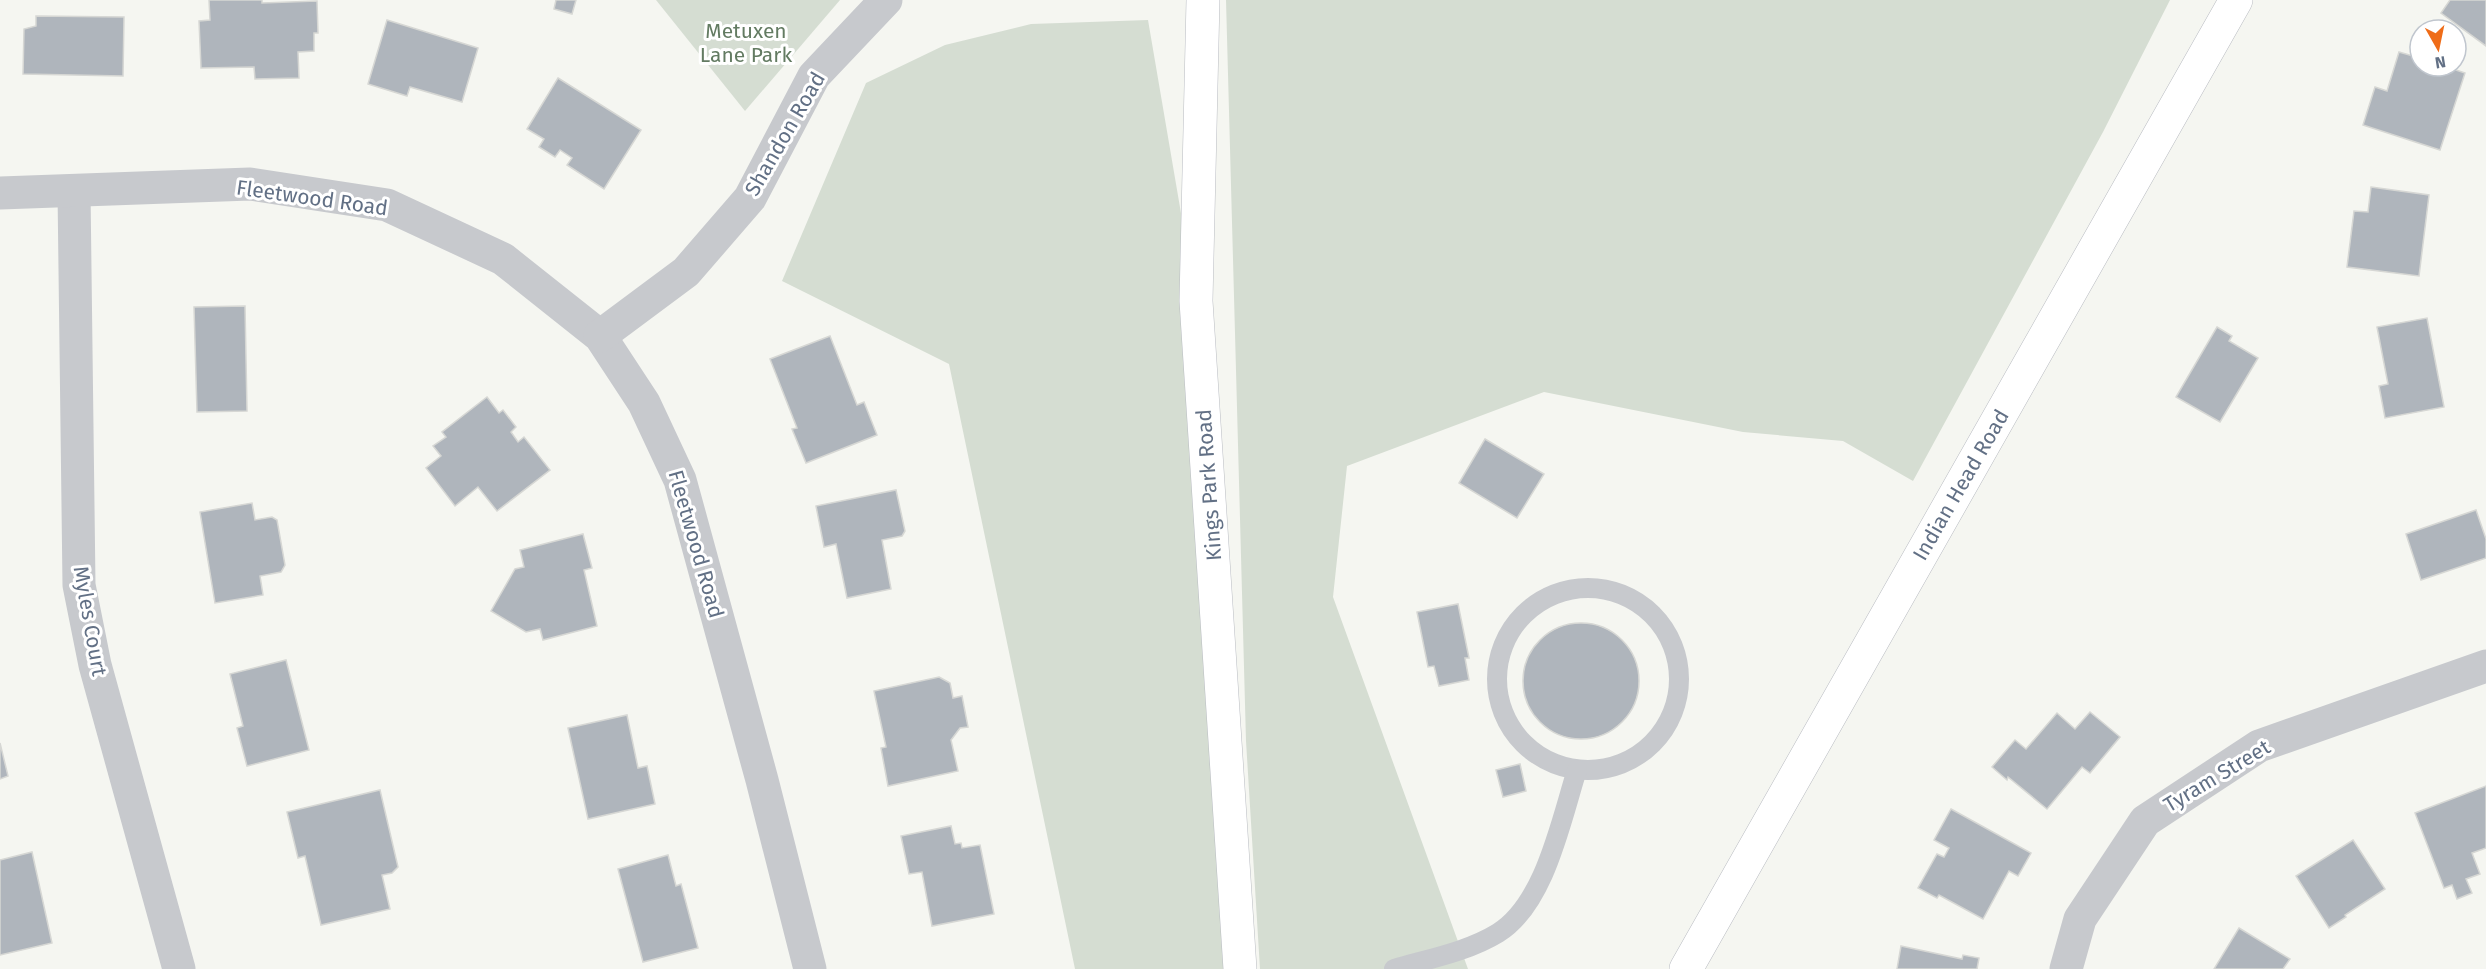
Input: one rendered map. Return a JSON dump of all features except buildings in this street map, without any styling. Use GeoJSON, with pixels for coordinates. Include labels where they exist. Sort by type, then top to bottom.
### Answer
{"type":"FeatureCollection","features":[{"type":"Feature","properties":{"kind":"main road","name":"Kings Park Road"},"geometry":{"type":"LineString","coordinates":[[1203,0],[1196,301],[1240,969]]}},
{"type":"Feature","properties":{"kind":"main road","name":"Indian Head Road"},"geometry":{"type":"LineString","coordinates":[[1686,969],[2236,0]]}},
{"type":"Feature","properties":{"kind":"street","name":"Shandon Road"},"geometry":{"type":"LineString","coordinates":[[600,336],[686,272],[750,198],[814,76],[886,0]]}},
{"type":"Feature","properties":{"kind":"street","name":"Fleetwood Road"},"geometry":{"type":"LineString","coordinates":[[0,193],[250,184],[387,205],[503,259],[600,336],[644,403],[680,480],[762,780],[810,969]]}},
{"type":"Feature","properties":{"kind":"street","name":"Myles Court"},"geometry":{"type":"LineString","coordinates":[[74,191],[79,585],[95,665],[179,969]]}},
{"type":"Feature","properties":{"kind":"street","name":"Tyram Street"},"geometry":{"type":"LineString","coordinates":[[2066,969],[2080,919],[2145,821],[2259,746],[2486,666]]}},
{"type":"Feature","properties":{"kind":"lane"},"geometry":{"type":"LineString","coordinates":[[1591,588],[1621,593],[1646,608],[1666,630],[1678,657],[1680,686],[1673,715],[1657,740],[1635,759],[1607,769],[1577,770],[1547,762],[1522,744],[1504,718],[1497,688],[1499,657],[1511,628],[1533,606],[1560,592],[1591,588]]}},
{"type":"Feature","properties":{"kind":"lane"},"geometry":{"type":"LineString","coordinates":[[1394,969],[1456,952],[1499,933],[1525,908],[1546,867],[1577,770]]}},
{"type":"Feature","properties":{"kind":"green space","name":"Metuxen Lane Park"},"geometry":{"type":"Polygon","coordinates":[[[656,0],[840,0],[745,111],[656,0]]]}},
{"type":"Feature","properties":{"kind":"green space"},"geometry":{"type":"Polygon","coordinates":[[[1226,0],[2170,0],[2103,132],[1913,481],[1843,441],[1743,432],[1544,392],[1347,466],[1333,597],[1468,969],[1260,969],[1246,741],[1226,0]]]}},
{"type":"Feature","properties":{"kind":"green space"},"geometry":{"type":"Polygon","coordinates":[[[1148,20],[1196,301],[1240,969],[1075,969],[949,364],[782,281],[866,83],[945,45],[1031,24],[1148,20]]]}}]}
